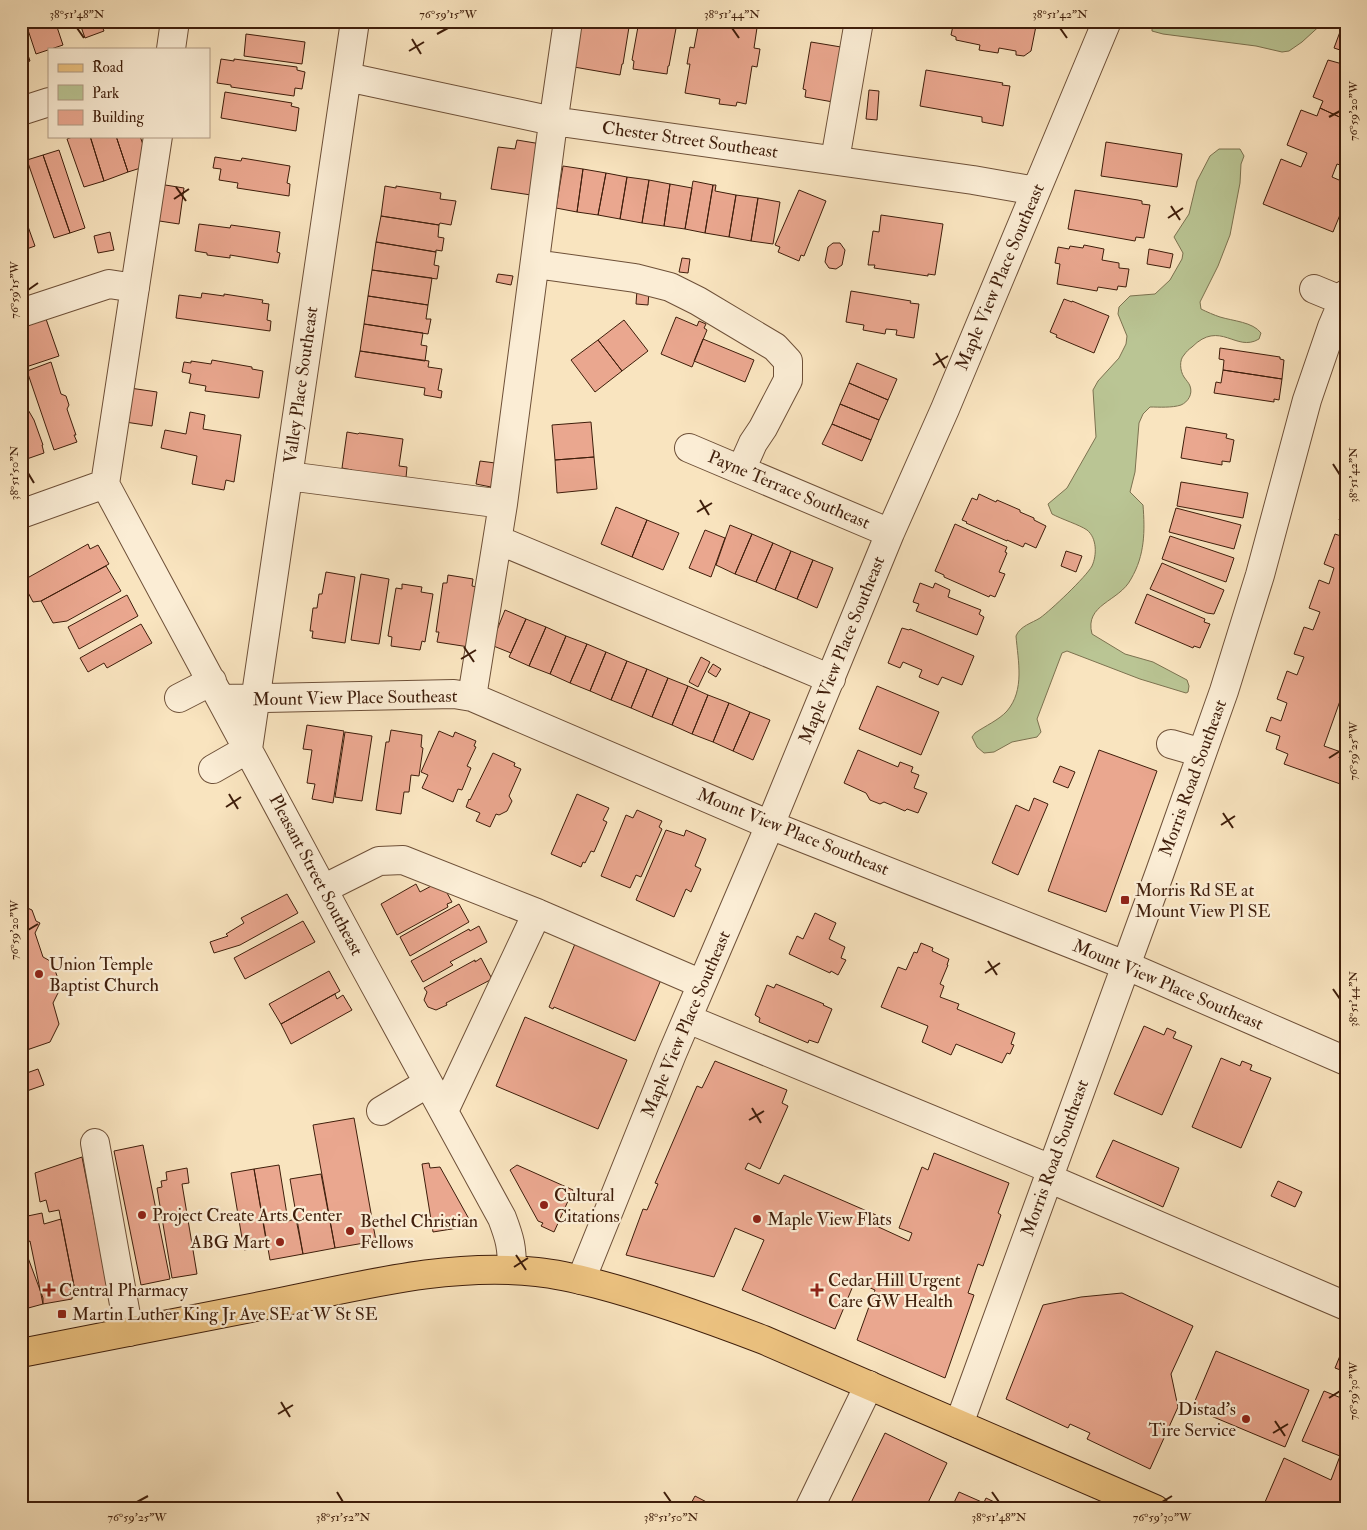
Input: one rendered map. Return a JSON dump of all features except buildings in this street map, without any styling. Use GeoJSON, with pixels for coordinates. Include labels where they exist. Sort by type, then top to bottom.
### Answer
{"type":"FeatureCollection","features":[{"type":"Feature","properties":{"kind":"main road"},"geometry":{"type":"LineString","coordinates":[[21,1353],[379,1282],[463,1270],[539,1272],[581,1280],[647,1298],[764,1340],[1155,1509]]}},
{"type":"Feature","properties":{"kind":"street"},"geometry":{"type":"LineString","coordinates":[[171,48],[176,21]]}},
{"type":"Feature","properties":{"kind":"street","name":"Valley Place Southeast"},"geometry":{"type":"LineString","coordinates":[[248,749],[355,21]]}},
{"type":"Feature","properties":{"kind":"street"},"geometry":{"type":"LineString","coordinates":[[472,697],[504,504],[553,121],[568,21]]}},
{"type":"Feature","properties":{"kind":"street"},"geometry":{"type":"LineString","coordinates":[[835,160],[859,21]]}},
{"type":"Feature","properties":{"kind":"street","name":"Maple View Place Southeast"},"geometry":{"type":"LineString","coordinates":[[581,1280],[890,533],[945,409],[1107,21]]}},
{"type":"Feature","properties":{"kind":"street","name":"Chester Street Southeast"},"geometry":{"type":"LineString","coordinates":[[347,77],[553,121],[835,160],[1036,191]]}},
{"type":"Feature","properties":{"kind":"street"},"geometry":{"type":"LineString","coordinates":[[21,111],[48,102]]}},
{"type":"Feature","properties":{"kind":"street"},"geometry":{"type":"LineString","coordinates":[[21,514],[105,484],[158,138]]}},
{"type":"Feature","properties":{"kind":"street"},"geometry":{"type":"LineString","coordinates":[[535,264],[635,278],[670,287],[698,301],[775,347],[788,361],[788,380],[753,443],[741,470]]}},
{"type":"Feature","properties":{"kind":"street"},"geometry":{"type":"LineString","coordinates":[[21,313],[110,284],[135,288]]}},
{"type":"Feature","properties":{"kind":"street"},"geometry":{"type":"LineString","coordinates":[[1314,289],[1344,298]]}},
{"type":"Feature","properties":{"kind":"street","name":"Morris Road Southeast"},"geometry":{"type":"LineString","coordinates":[[959,1424],[1224,691],[1260,575],[1307,400],[1344,298]]}},
{"type":"Feature","properties":{"kind":"street","name":"Payne Terrace Southeast"},"geometry":{"type":"LineString","coordinates":[[689,448],[890,533]]}},
{"type":"Feature","properties":{"kind":"street"},"geometry":{"type":"LineString","coordinates":[[288,476],[504,504]]}},
{"type":"Feature","properties":{"kind":"street","name":"Pleasant Street Southeast"},"geometry":{"type":"LineString","coordinates":[[105,484],[502,1218],[510,1238],[512,1270]]}},
{"type":"Feature","properties":{"kind":"street"},"geometry":{"type":"LineString","coordinates":[[498,540],[830,679]]}},
{"type":"Feature","properties":{"kind":"street"},"geometry":{"type":"LineString","coordinates":[[179,698],[217,690]]}},
{"type":"Feature","properties":{"kind":"street","name":"Mount View Place Southeast"},"geometry":{"type":"LineString","coordinates":[[217,690],[255,699],[454,694],[472,697],[770,825],[1125,965],[1346,1061]]}},
{"type":"Feature","properties":{"kind":"street"},"geometry":{"type":"LineString","coordinates":[[1171,744],[1202,753]]}},
{"type":"Feature","properties":{"kind":"street"},"geometry":{"type":"LineString","coordinates":[[213,768],[248,749]]}},
{"type":"Feature","properties":{"kind":"street"},"geometry":{"type":"LineString","coordinates":[[323,889],[379,861],[403,860],[536,913],[702,984]]}},
{"type":"Feature","properties":{"kind":"street"},"geometry":{"type":"LineString","coordinates":[[444,1111],[536,913]]}},
{"type":"Feature","properties":{"kind":"street"},"geometry":{"type":"LineString","coordinates":[[688,1019],[1049,1174],[1346,1306]]}},
{"type":"Feature","properties":{"kind":"street"},"geometry":{"type":"LineString","coordinates":[[381,1111],[428,1083]]}},
{"type":"Feature","properties":{"kind":"street"},"geometry":{"type":"LineString","coordinates":[[95,1143],[129,1332]]}},
{"type":"Feature","properties":{"kind":"street"},"geometry":{"type":"LineString","coordinates":[[809,1509],[869,1385]]}},
{"type":"Feature","properties":{"kind":"green space"},"geometry":{"type":"Polygon","coordinates":[[[1237,21],[1325,21],[1302,42],[1289,51],[1282,52],[1256,46],[1152,31],[1152,25],[1163,23],[1211,28],[1235,24],[1237,21]]]}},
{"type":"Feature","properties":{"kind":"green space"},"geometry":{"type":"Polygon","coordinates":[[[1219,149],[1240,149],[1244,156],[1241,164],[1240,183],[1230,235],[1218,266],[1200,302],[1201,309],[1220,317],[1253,326],[1261,333],[1259,339],[1251,342],[1219,336],[1202,339],[1181,360],[1182,372],[1191,389],[1188,400],[1184,404],[1177,406],[1150,407],[1143,414],[1139,423],[1135,472],[1130,492],[1143,505],[1144,534],[1139,561],[1126,587],[1098,609],[1093,616],[1091,624],[1092,634],[1125,654],[1153,662],[1187,680],[1188,692],[1140,679],[1067,651],[1062,653],[1037,719],[1041,732],[1037,737],[1012,742],[994,752],[984,753],[977,747],[972,737],[1004,714],[1013,703],[1019,675],[1016,636],[1023,627],[1040,618],[1060,601],[1083,578],[1094,562],[1095,547],[1090,533],[1084,528],[1052,514],[1048,504],[1067,488],[1096,437],[1093,390],[1098,381],[1119,358],[1126,344],[1127,336],[1118,314],[1119,307],[1130,296],[1155,294],[1170,280],[1182,259],[1183,253],[1174,237],[1189,214],[1197,181],[1210,156],[1219,149]]]}},
{"type":"Feature","properties":{"kind":"place","name":"Morris Rd SE at Mount View Pl SE"},"geometry":{"type":"Point","coordinates":[1125,900]}},
{"type":"Feature","properties":{"kind":"place","name":"Union Temple Baptist Church"},"geometry":{"type":"Point","coordinates":[39,974]}},
{"type":"Feature","properties":{"kind":"place","name":"Cultural Citations"},"geometry":{"type":"Point","coordinates":[544,1205]}},
{"type":"Feature","properties":{"kind":"place","name":"Project Create Arts Center"},"geometry":{"type":"Point","coordinates":[142,1215]}},
{"type":"Feature","properties":{"kind":"place","name":"Maple View Flats"},"geometry":{"type":"Point","coordinates":[757,1219]}},
{"type":"Feature","properties":{"kind":"place","name":"Bethel Christian Fellows"},"geometry":{"type":"Point","coordinates":[350,1231]}},
{"type":"Feature","properties":{"kind":"place","name":"ABG Mart"},"geometry":{"type":"Point","coordinates":[280,1242]}},
{"type":"Feature","properties":{"kind":"place","name":"Central Pharmacy"},"geometry":{"type":"Point","coordinates":[49,1290]}},
{"type":"Feature","properties":{"kind":"place","name":"Cedar Hill Urgent Care GW Health"},"geometry":{"type":"Point","coordinates":[817,1290]}},
{"type":"Feature","properties":{"kind":"place","name":"Martin Luther King Jr Ave SE at W St SE"},"geometry":{"type":"Point","coordinates":[62,1314]}},
{"type":"Feature","properties":{"kind":"place","name":"Distad's Tire Service"},"geometry":{"type":"Point","coordinates":[1246,1419]}}]}
